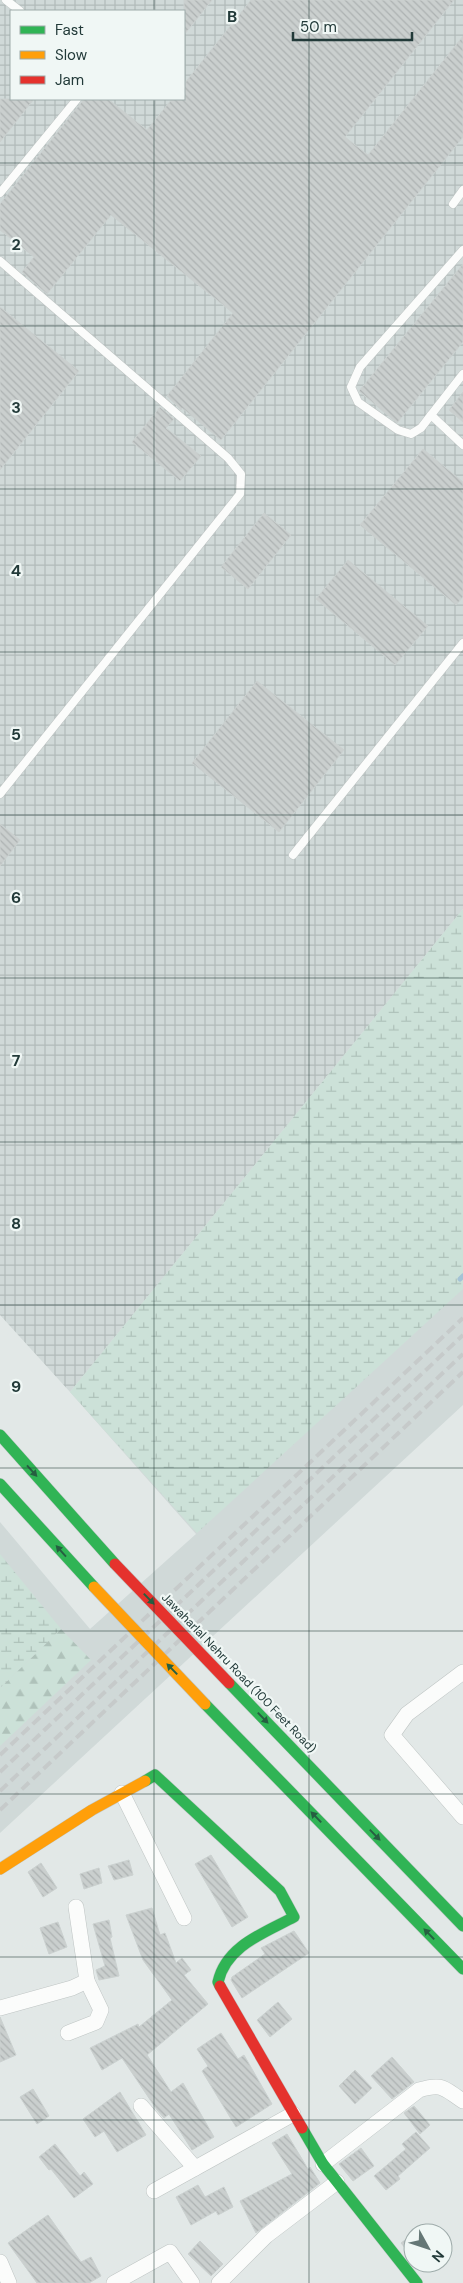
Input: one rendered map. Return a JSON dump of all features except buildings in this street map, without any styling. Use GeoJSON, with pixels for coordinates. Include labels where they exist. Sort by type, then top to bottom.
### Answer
{"type":"FeatureCollection","features":[{"type":"Feature","properties":{"kind":"main road","name":"Jawaharlal Nehru Road (100 Feet Road)"},"geometry":{"type":"LineString","coordinates":[[0,1435],[115,1564],[463,1926]]}},
{"type":"Feature","properties":{"kind":"main road"},"geometry":{"type":"LineString","coordinates":[[0,1484],[205,1704],[463,1969]]}},
{"type":"Feature","properties":{"kind":"main road"},"geometry":{"type":"LineString","coordinates":[[0,1869],[122,1793],[155,1776],[280,1891],[294,1917],[234,1952],[219,1972],[218,1982],[323,2164],[417,2283]]}},
{"type":"Feature","properties":{"kind":"street"},"geometry":{"type":"LineString","coordinates":[[463,1672],[407,1714],[392,1735],[463,1816]]}},
{"type":"Feature","properties":{"kind":"street"},"geometry":{"type":"LineString","coordinates":[[122,1793],[184,1918]]}},
{"type":"Feature","properties":{"kind":"street"},"geometry":{"type":"LineString","coordinates":[[68,2033],[96,2022],[101,2010],[87,1981],[76,1907]]}},
{"type":"Feature","properties":{"kind":"street"},"geometry":{"type":"LineString","coordinates":[[0,2008],[72,1988],[87,1981]]}},
{"type":"Feature","properties":{"kind":"street"},"geometry":{"type":"LineString","coordinates":[[323,2164],[419,2090],[437,2085],[447,2089],[463,2101]]}},
{"type":"Feature","properties":{"kind":"street"},"geometry":{"type":"LineString","coordinates":[[141,2106],[195,2168]]}},
{"type":"Feature","properties":{"kind":"street"},"geometry":{"type":"LineString","coordinates":[[154,2191],[293,2114]]}},
{"type":"Feature","properties":{"kind":"street"},"geometry":{"type":"LineString","coordinates":[[219,2283],[266,2236],[337,2182]]}},
{"type":"Feature","properties":{"kind":"street"},"geometry":{"type":"LineString","coordinates":[[114,2283],[170,2252],[192,2283]]}},
{"type":"Feature","properties":{"kind":"street"},"geometry":{"type":"LineString","coordinates":[[0,2262],[9,2283]]}},
{"type":"Feature","properties":{"kind":"lane"},"geometry":{"type":"LineString","coordinates":[[6,0],[19,10]]}},
{"type":"Feature","properties":{"kind":"lane"},"geometry":{"type":"LineString","coordinates":[[0,193],[76,100]]}},
{"type":"Feature","properties":{"kind":"lane"},"geometry":{"type":"LineString","coordinates":[[453,204],[463,190]]}},
{"type":"Feature","properties":{"kind":"lane"},"geometry":{"type":"LineString","coordinates":[[463,250],[360,368],[351,387],[358,402],[398,430],[411,434],[421,428],[463,374]]}},
{"type":"Feature","properties":{"kind":"lane"},"geometry":{"type":"LineString","coordinates":[[0,261],[228,458],[241,474],[240,494],[0,794]]}},
{"type":"Feature","properties":{"kind":"lane"},"geometry":{"type":"LineString","coordinates":[[431,415],[463,445]]}},
{"type":"Feature","properties":{"kind":"lane"},"geometry":{"type":"LineString","coordinates":[[293,854],[463,643]]}},
{"type":"Feature","properties":{"kind":"shaded area"},"geometry":{"type":"Polygon","coordinates":[[[0,0],[463,0],[463,909],[70,1392],[0,1315],[0,0]]]}},
{"type":"Feature","properties":{"kind":"shaded area"},"geometry":{"type":"Polygon","coordinates":[[[463,909],[463,1405],[0,1833],[0,1522],[90,1629],[196,1534],[70,1392],[463,909]]]}},
{"type":"Feature","properties":{"kind":"green space"},"geometry":{"type":"Polygon","coordinates":[[[463,909],[463,1289],[197,1533],[70,1392],[463,909]]]}},
{"type":"Feature","properties":{"kind":"green space"},"geometry":{"type":"Polygon","coordinates":[[[0,1554],[61,1629],[0,1688],[0,1554]]]}},
{"type":"Feature","properties":{"kind":"green space"},"geometry":{"type":"Polygon","coordinates":[[[61,1629],[91,1660],[0,1746],[0,1688],[61,1629]]]}},
{"type":"Feature","properties":{"kind":"waterway"},"geometry":{"type":"LineString","coordinates":[[460,1279],[463,1276]]}},
{"type":"Feature","properties":{"kind":"railway"},"geometry":{"type":"LineString","coordinates":[[0,1755],[463,1318]]}},
{"type":"Feature","properties":{"kind":"railway"},"geometry":{"type":"LineString","coordinates":[[0,1772],[463,1335]]}},
{"type":"Feature","properties":{"kind":"railway"},"geometry":{"type":"LineString","coordinates":[[0,1791],[463,1354]]}},
{"type":"Feature","properties":{"kind":"railway"},"geometry":{"type":"LineString","coordinates":[[0,1810],[463,1372]]}},
{"type":"Feature","properties":{"kind":"traffic: fast"},"geometry":{"type":"LineString","coordinates":[[0,1435],[115,1564]]}},
{"type":"Feature","properties":{"kind":"traffic: fast"},"geometry":{"type":"LineString","coordinates":[[0,1484],[94,1587]]}},
{"type":"Feature","properties":{"kind":"traffic: fast"},"geometry":{"type":"LineString","coordinates":[[229,1683],[463,1926]]}},
{"type":"Feature","properties":{"kind":"traffic: fast"},"geometry":{"type":"LineString","coordinates":[[205,1704],[463,1969]]}},
{"type":"Feature","properties":{"kind":"traffic: fast"},"geometry":{"type":"LineString","coordinates":[[145,1781],[155,1775],[280,1891],[294,1917],[259,1935],[238,1950],[222,1970],[218,1982],[220,1986]]}},
{"type":"Feature","properties":{"kind":"traffic: fast"},"geometry":{"type":"LineString","coordinates":[[302,2128],[323,2164],[417,2283]]}},
{"type":"Feature","properties":{"kind":"traffic: slow"},"geometry":{"type":"LineString","coordinates":[[94,1587],[205,1704]]}},
{"type":"Feature","properties":{"kind":"traffic: slow"},"geometry":{"type":"LineString","coordinates":[[0,1869],[92,1810],[145,1781]]}},
{"type":"Feature","properties":{"kind":"traffic: jam"},"geometry":{"type":"LineString","coordinates":[[115,1564],[229,1683]]}},
{"type":"Feature","properties":{"kind":"traffic: jam"},"geometry":{"type":"LineString","coordinates":[[220,1986],[302,2128]]}}]}
